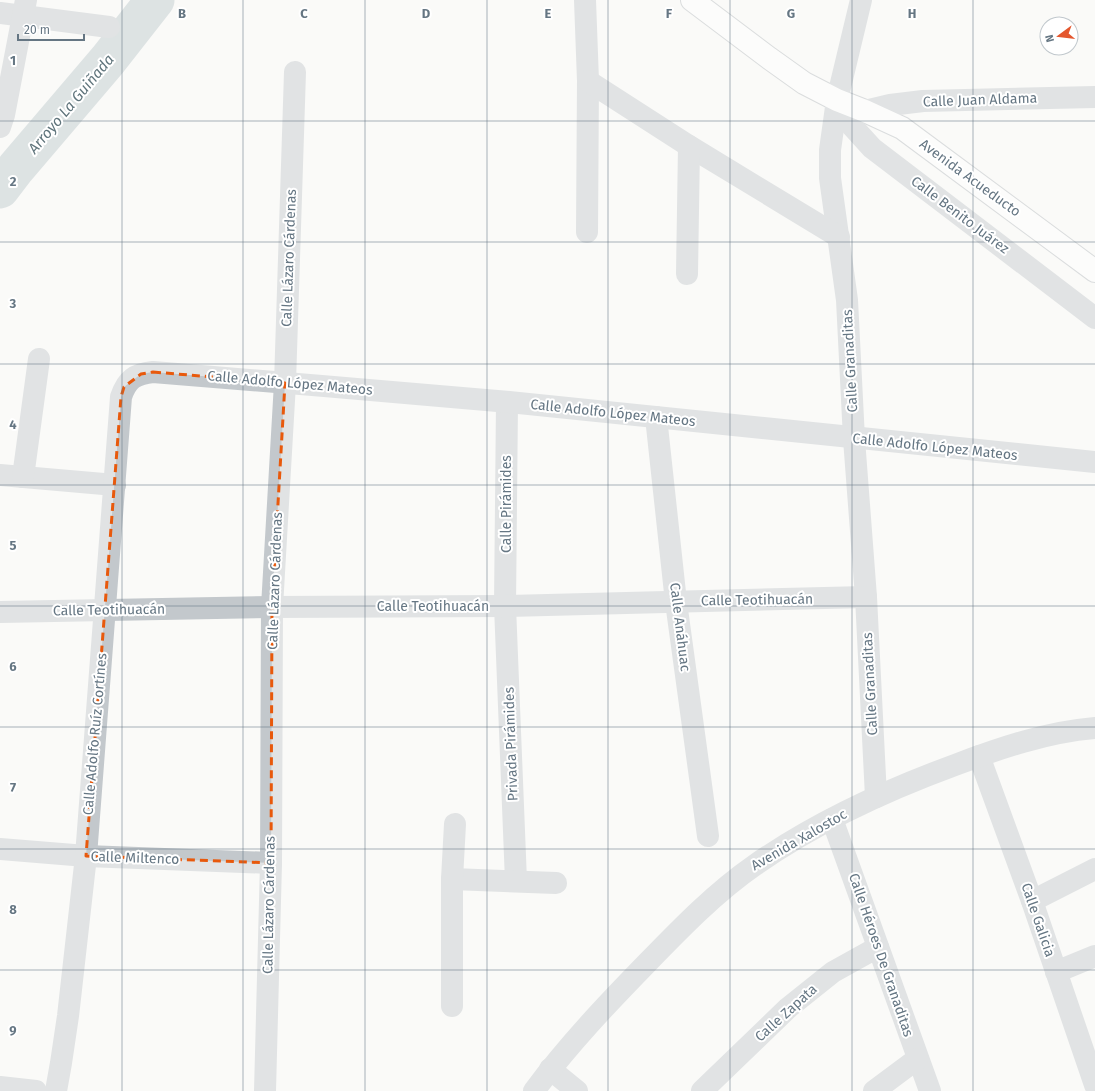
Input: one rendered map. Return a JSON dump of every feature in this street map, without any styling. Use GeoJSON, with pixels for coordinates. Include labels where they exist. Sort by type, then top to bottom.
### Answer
{"type":"FeatureCollection","features":[{"type":"Feature","properties":{"kind":"main road","name":"Avenida Acueducto"},"geometry":{"type":"LineString","coordinates":[[692,0],[804,82],[837,100],[902,128],[1095,271]]}},
{"type":"Feature","properties":{"kind":"street"},"geometry":{"type":"LineString","coordinates":[[585,0],[588,81],[587,232]]}},
{"type":"Feature","properties":{"kind":"street","name":"Calle Granaditas"},"geometry":{"type":"LineString","coordinates":[[861,0],[837,100],[830,150],[830,178],[847,300],[854,439],[866,598],[876,798]]}},
{"type":"Feature","properties":{"kind":"street"},"geometry":{"type":"LineString","coordinates":[[0,13],[24,8],[109,27]]}},
{"type":"Feature","properties":{"kind":"street"},"geometry":{"type":"LineString","coordinates":[[0,127],[4,115],[24,8]]}},
{"type":"Feature","properties":{"kind":"street","name":"Calle Lázaro Cárdenas"},"geometry":{"type":"LineString","coordinates":[[265,1091],[271,863],[272,607],[285,383],[295,72]]}},
{"type":"Feature","properties":{"kind":"street"},"geometry":{"type":"LineString","coordinates":[[588,81],[689,146],[839,237]]}},
{"type":"Feature","properties":{"kind":"street","name":"Calle Juan Aldama"},"geometry":{"type":"LineString","coordinates":[[865,111],[890,105],[923,101],[1095,97]]}},
{"type":"Feature","properties":{"kind":"street","name":"Calle Benito Juárez"},"geometry":{"type":"LineString","coordinates":[[837,100],[852,126],[872,148],[1095,318]]}},
{"type":"Feature","properties":{"kind":"street"},"geometry":{"type":"LineString","coordinates":[[687,274],[689,146]]}},
{"type":"Feature","properties":{"kind":"street"},"geometry":{"type":"LineString","coordinates":[[23,477],[39,359]]}},
{"type":"Feature","properties":{"kind":"street","name":"Calle Adolfo López Mateos"},"geometry":{"type":"LineString","coordinates":[[131,379],[141,374],[154,372],[507,402],[854,439],[1095,462]]}},
{"type":"Feature","properties":{"kind":"street","name":"Calle Adolfo Ruíz Cortínes"},"geometry":{"type":"LineString","coordinates":[[56,1091],[68,1016],[86,856],[121,397],[124,386],[131,379]]}},
{"type":"Feature","properties":{"kind":"street","name":"Calle Pirámides"},"geometry":{"type":"LineString","coordinates":[[505,606],[507,402]]}},
{"type":"Feature","properties":{"kind":"street","name":"Calle Anáhuac"},"geometry":{"type":"LineString","coordinates":[[656,418],[676,602],[708,836]]}},
{"type":"Feature","properties":{"kind":"street"},"geometry":{"type":"LineString","coordinates":[[0,475],[115,485]]}},
{"type":"Feature","properties":{"kind":"street","name":"Calle Teotihuacán"},"geometry":{"type":"LineString","coordinates":[[0,612],[272,607],[505,606],[866,598]]}},
{"type":"Feature","properties":{"kind":"street","name":"Privada Pirámides"},"geometry":{"type":"LineString","coordinates":[[505,606],[516,881]]}},
{"type":"Feature","properties":{"kind":"street","name":"Avenida Xalostoc"},"geometry":{"type":"LineString","coordinates":[[534,1091],[550,1069],[616,995],[688,922],[725,888],[755,865],[785,845],[832,819],[915,779],[979,756],[1046,735],[1071,730],[1095,728]]}},
{"type":"Feature","properties":{"kind":"street","name":"Calle Galicia"},"geometry":{"type":"LineString","coordinates":[[979,756],[1032,901],[1091,1084]]}},
{"type":"Feature","properties":{"kind":"street","name":"Calle Héroes De Granaditas"},"geometry":{"type":"LineString","coordinates":[[832,819],[917,1059],[930,1091]]}},
{"type":"Feature","properties":{"kind":"street"},"geometry":{"type":"LineString","coordinates":[[452,1006],[452,879],[455,824]]}},
{"type":"Feature","properties":{"kind":"street","name":"Calle Miltenco"},"geometry":{"type":"LineString","coordinates":[[0,849],[86,856],[271,863]]}},
{"type":"Feature","properties":{"kind":"street"},"geometry":{"type":"LineString","coordinates":[[1032,901],[1095,869]]}},
{"type":"Feature","properties":{"kind":"street"},"geometry":{"type":"LineString","coordinates":[[452,879],[556,882]]}},
{"type":"Feature","properties":{"kind":"street","name":"Calle Zapata"},"geometry":{"type":"LineString","coordinates":[[702,1091],[788,1008],[833,972],[878,947]]}},
{"type":"Feature","properties":{"kind":"street"},"geometry":{"type":"LineString","coordinates":[[1056,972],[1095,956]]}},
{"type":"Feature","properties":{"kind":"street"},"geometry":{"type":"LineString","coordinates":[[874,1091],[917,1059]]}},
{"type":"Feature","properties":{"kind":"street"},"geometry":{"type":"LineString","coordinates":[[550,1069],[577,1091]]}},
{"type":"Feature","properties":{"kind":"street"},"geometry":{"type":"LineString","coordinates":[[0,1088],[36,1091]]}},
{"type":"Feature","properties":{"kind":"highlighted area"},"geometry":{"type":"Polygon","coordinates":[[[153,372],[285,383],[272,607],[271,863],[86,856],[121,397],[124,387],[141,374],[153,372]]]}},
{"type":"Feature","properties":{"kind":"waterway","name":"Arroyo La Guiñada"},"geometry":{"type":"LineString","coordinates":[[0,189],[16,168],[108,60],[155,0]]}}]}
